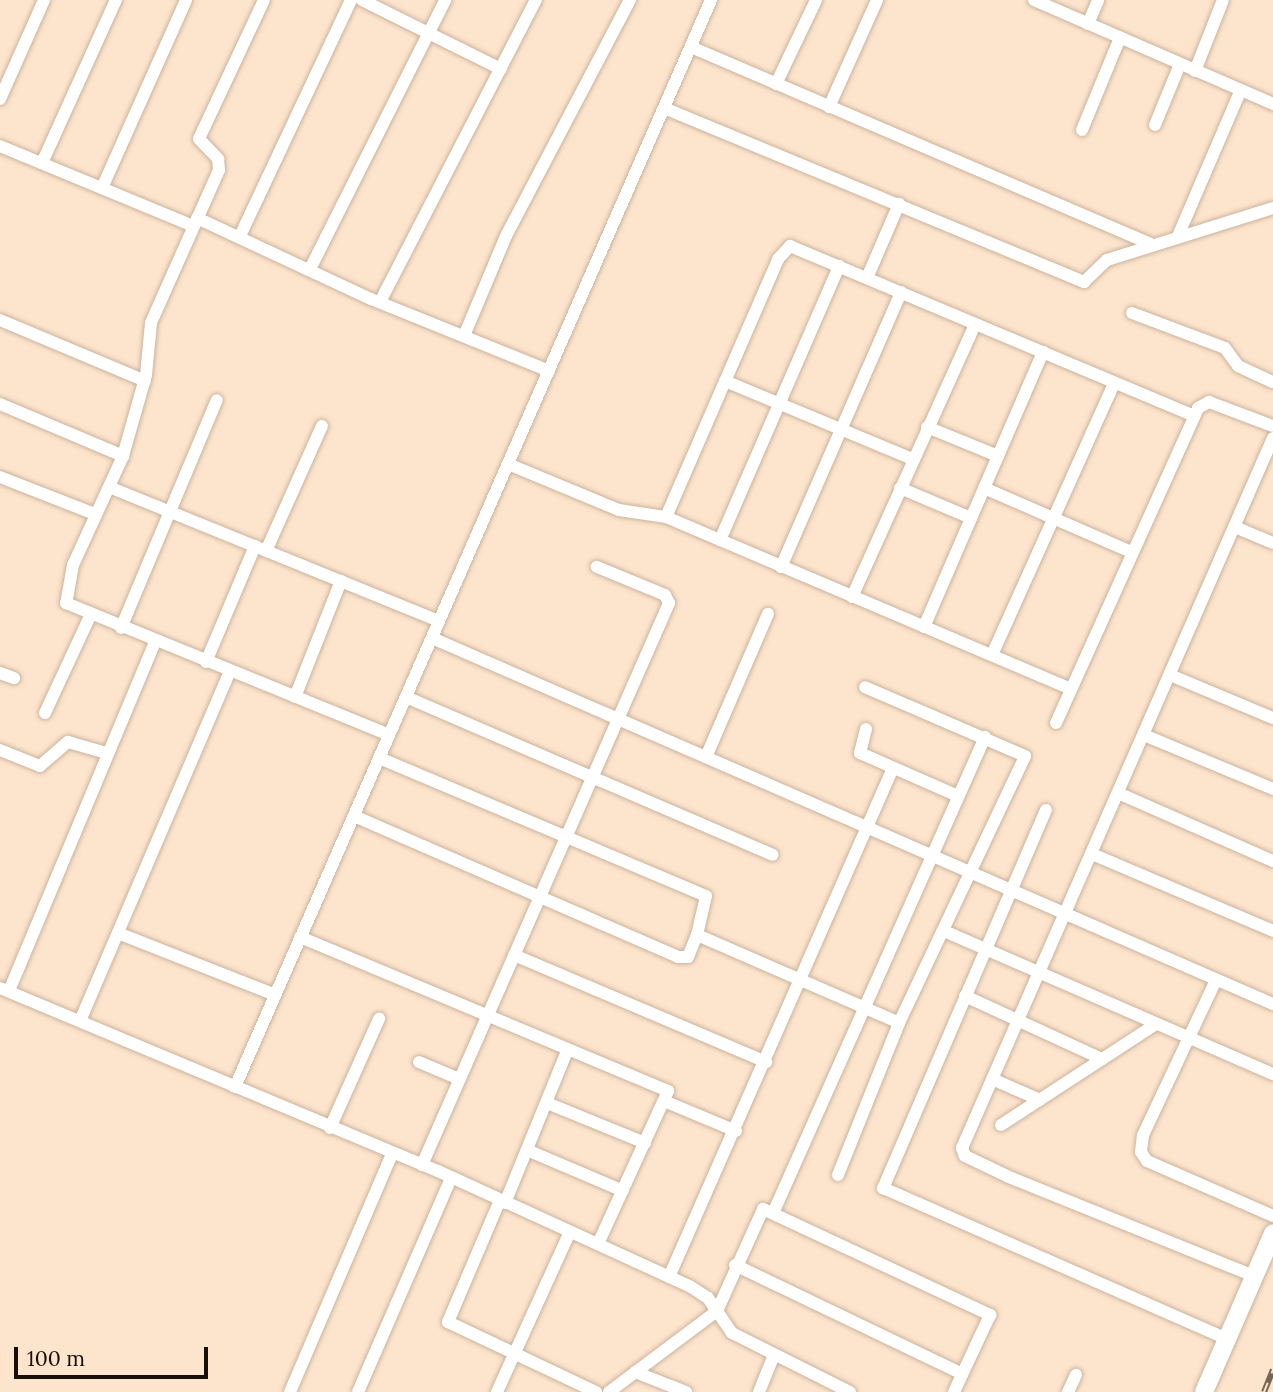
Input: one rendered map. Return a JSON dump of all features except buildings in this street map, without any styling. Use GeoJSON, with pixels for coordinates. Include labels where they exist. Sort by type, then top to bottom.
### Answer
{"type":"FeatureCollection","features":[{"type":"Feature","properties":{"kind":"street"},"geometry":{"type":"LineString","coordinates":[[0,99],[44,0]]}},
{"type":"Feature","properties":{"kind":"street"},"geometry":{"type":"LineString","coordinates":[[43,163],[116,0]]}},
{"type":"Feature","properties":{"kind":"street"},"geometry":{"type":"LineString","coordinates":[[102,188],[186,0]]}},
{"type":"Feature","properties":{"kind":"street"},"geometry":{"type":"LineString","coordinates":[[264,0],[199,139],[220,164],[151,323],[145,381],[123,456],[95,514],[65,597],[68,607],[389,734]]}},
{"type":"Feature","properties":{"kind":"street"},"geometry":{"type":"LineString","coordinates":[[240,236],[351,0]]}},
{"type":"Feature","properties":{"kind":"street"},"geometry":{"type":"LineString","coordinates":[[362,0],[501,69]]}},
{"type":"Feature","properties":{"kind":"street"},"geometry":{"type":"LineString","coordinates":[[310,269],[445,0]]}},
{"type":"Feature","properties":{"kind":"street"},"geometry":{"type":"LineString","coordinates":[[380,302],[536,0]]}},
{"type":"Feature","properties":{"kind":"street"},"geometry":{"type":"LineString","coordinates":[[464,335],[506,236],[630,0]]}},
{"type":"Feature","properties":{"kind":"street"},"geometry":{"type":"LineString","coordinates":[[234,1087],[711,0]]}},
{"type":"Feature","properties":{"kind":"street"},"geometry":{"type":"LineString","coordinates":[[776,84],[816,0]]}},
{"type":"Feature","properties":{"kind":"street"},"geometry":{"type":"LineString","coordinates":[[829,107],[877,0]]}},
{"type":"Feature","properties":{"kind":"street"},"geometry":{"type":"LineString","coordinates":[[1034,0],[1273,104]]}},
{"type":"Feature","properties":{"kind":"street"},"geometry":{"type":"LineString","coordinates":[[1088,24],[1098,0]]}},
{"type":"Feature","properties":{"kind":"street"},"geometry":{"type":"LineString","coordinates":[[1195,71],[1223,0]]}},
{"type":"Feature","properties":{"kind":"street"},"geometry":{"type":"LineString","coordinates":[[1082,130],[1120,38]]}},
{"type":"Feature","properties":{"kind":"street"},"geometry":{"type":"LineString","coordinates":[[691,47],[1150,244]]}},
{"type":"Feature","properties":{"kind":"street"},"geometry":{"type":"LineString","coordinates":[[1155,125],[1180,64]]}},
{"type":"Feature","properties":{"kind":"street"},"geometry":{"type":"LineString","coordinates":[[1178,236],[1241,90]]}},
{"type":"Feature","properties":{"kind":"street"},"geometry":{"type":"LineString","coordinates":[[664,108],[1084,282],[1100,263],[1150,244],[1273,208]]}},
{"type":"Feature","properties":{"kind":"street"},"geometry":{"type":"LineString","coordinates":[[0,146],[102,188],[240,236],[380,302],[549,371]]}},
{"type":"Feature","properties":{"kind":"street"},"geometry":{"type":"LineString","coordinates":[[867,278],[900,204]]}},
{"type":"Feature","properties":{"kind":"street"},"geometry":{"type":"LineString","coordinates":[[666,517],[783,250],[793,247],[1194,416]]}},
{"type":"Feature","properties":{"kind":"street"},"geometry":{"type":"LineString","coordinates":[[719,540],[839,266]]}},
{"type":"Feature","properties":{"kind":"street"},"geometry":{"type":"LineString","coordinates":[[781,567],[901,292]]}},
{"type":"Feature","properties":{"kind":"street"},"geometry":{"type":"LineString","coordinates":[[1132,313],[1225,348],[1238,366],[1273,382]]}},
{"type":"Feature","properties":{"kind":"street"},"geometry":{"type":"LineString","coordinates":[[0,320],[145,381]]}},
{"type":"Feature","properties":{"kind":"street"},"geometry":{"type":"LineString","coordinates":[[852,597],[975,324]]}},
{"type":"Feature","properties":{"kind":"street"},"geometry":{"type":"LineString","coordinates":[[924,627],[1043,352]]}},
{"type":"Feature","properties":{"kind":"street"},"geometry":{"type":"LineString","coordinates":[[725,381],[912,459]]}},
{"type":"Feature","properties":{"kind":"street"},"geometry":{"type":"LineString","coordinates":[[992,655],[1114,383]]}},
{"type":"Feature","properties":{"kind":"street"},"geometry":{"type":"LineString","coordinates":[[121,628],[218,400]]}},
{"type":"Feature","properties":{"kind":"street"},"geometry":{"type":"LineString","coordinates":[[1056,723],[1194,416],[1209,402],[1273,426]]}},
{"type":"Feature","properties":{"kind":"street"},"geometry":{"type":"LineString","coordinates":[[0,404],[123,456]]}},
{"type":"Feature","properties":{"kind":"street"},"geometry":{"type":"LineString","coordinates":[[206,662],[322,425]]}},
{"type":"Feature","properties":{"kind":"street"},"geometry":{"type":"LineString","coordinates":[[927,427],[998,456]]}},
{"type":"Feature","properties":{"kind":"street"},"geometry":{"type":"LineString","coordinates":[[1254,1276],[965,1156],[964,1142],[1273,438]]}},
{"type":"Feature","properties":{"kind":"street"},"geometry":{"type":"LineString","coordinates":[[508,464],[619,510],[666,517],[1071,689]]}},
{"type":"Feature","properties":{"kind":"street"},"geometry":{"type":"LineString","coordinates":[[0,477],[95,514]]}},
{"type":"Feature","properties":{"kind":"street"},"geometry":{"type":"LineString","coordinates":[[109,486],[439,621]]}},
{"type":"Feature","properties":{"kind":"street"},"geometry":{"type":"LineString","coordinates":[[900,488],[971,518]]}},
{"type":"Feature","properties":{"kind":"street"},"geometry":{"type":"LineString","coordinates":[[984,488],[1131,552]]}},
{"type":"Feature","properties":{"kind":"street"},"geometry":{"type":"LineString","coordinates":[[1235,527],[1273,543]]}},
{"type":"Feature","properties":{"kind":"street"},"geometry":{"type":"LineString","coordinates":[[422,1165],[669,600],[597,567]]}},
{"type":"Feature","properties":{"kind":"street"},"geometry":{"type":"LineString","coordinates":[[295,697],[341,581]]}},
{"type":"Feature","properties":{"kind":"street"},"geometry":{"type":"LineString","coordinates":[[706,757],[768,614]]}},
{"type":"Feature","properties":{"kind":"street"},"geometry":{"type":"LineString","coordinates":[[45,713],[90,616]]}},
{"type":"Feature","properties":{"kind":"street"},"geometry":{"type":"LineString","coordinates":[[432,638],[619,717],[971,874],[1273,1004]]}},
{"type":"Feature","properties":{"kind":"street"},"geometry":{"type":"LineString","coordinates":[[155,642],[4,990],[422,1165],[669,1277],[708,1298],[732,1333],[773,1357],[850,1392]]}},
{"type":"Feature","properties":{"kind":"street"},"geometry":{"type":"LineString","coordinates":[[80,1021],[230,671]]}},
{"type":"Feature","properties":{"kind":"street"},"geometry":{"type":"LineString","coordinates":[[0,673],[14,678]]}},
{"type":"Feature","properties":{"kind":"street"},"geometry":{"type":"LineString","coordinates":[[1170,675],[1273,718]]}},
{"type":"Feature","properties":{"kind":"street"},"geometry":{"type":"LineString","coordinates":[[838,1175],[899,1023],[1025,757],[985,737],[865,687]]}},
{"type":"Feature","properties":{"kind":"street"},"geometry":{"type":"LineString","coordinates":[[406,697],[772,855]]}},
{"type":"Feature","properties":{"kind":"street"},"geometry":{"type":"LineString","coordinates":[[866,729],[858,751],[958,796]]}},
{"type":"Feature","properties":{"kind":"street"},"geometry":{"type":"LineString","coordinates":[[1144,734],[1273,789]]}},
{"type":"Feature","properties":{"kind":"street"},"geometry":{"type":"LineString","coordinates":[[774,1211],[985,737]]}},
{"type":"Feature","properties":{"kind":"street"},"geometry":{"type":"LineString","coordinates":[[0,750],[40,766],[68,743],[107,753]]}},
{"type":"Feature","properties":{"kind":"street"},"geometry":{"type":"LineString","coordinates":[[354,816],[678,957],[688,957],[697,935],[706,896],[379,758]]}},
{"type":"Feature","properties":{"kind":"street"},"geometry":{"type":"LineString","coordinates":[[669,1277],[736,1131],[893,768]]}},
{"type":"Feature","properties":{"kind":"street"},"geometry":{"type":"LineString","coordinates":[[1118,793],[1273,861]]}},
{"type":"Feature","properties":{"kind":"street"},"geometry":{"type":"LineString","coordinates":[[1046,810],[884,1190],[1227,1339]]}},
{"type":"Feature","properties":{"kind":"street"},"geometry":{"type":"LineString","coordinates":[[1091,854],[1273,931]]}},
{"type":"Feature","properties":{"kind":"street"},"geometry":{"type":"LineString","coordinates":[[944,931],[1273,1074]]}},
{"type":"Feature","properties":{"kind":"street"},"geometry":{"type":"LineString","coordinates":[[118,933],[275,995]]}},
{"type":"Feature","properties":{"kind":"street"},"geometry":{"type":"LineString","coordinates":[[697,935],[899,1023]]}},
{"type":"Feature","properties":{"kind":"street"},"geometry":{"type":"LineString","coordinates":[[300,937],[668,1091],[598,1244]]}},
{"type":"Feature","properties":{"kind":"street"},"geometry":{"type":"LineString","coordinates":[[514,955],[766,1062]]}},
{"type":"Feature","properties":{"kind":"street"},"geometry":{"type":"LineString","coordinates":[[1216,980],[1143,1135],[1143,1157],[1273,1216]]}},
{"type":"Feature","properties":{"kind":"street"},"geometry":{"type":"LineString","coordinates":[[965,996],[1102,1059]]}},
{"type":"Feature","properties":{"kind":"street"},"geometry":{"type":"LineString","coordinates":[[330,1128],[379,1019]]}},
{"type":"Feature","properties":{"kind":"street"},"geometry":{"type":"LineString","coordinates":[[1001,1125],[1156,1024]]}},
{"type":"Feature","properties":{"kind":"street"},"geometry":{"type":"LineString","coordinates":[[568,1049],[527,1150],[447,1319],[514,1356],[596,1392]]}},
{"type":"Feature","properties":{"kind":"street"},"geometry":{"type":"LineString","coordinates":[[419,1062],[459,1079]]}},
{"type":"Feature","properties":{"kind":"street"},"geometry":{"type":"LineString","coordinates":[[992,1079],[1040,1100]]}},
{"type":"Feature","properties":{"kind":"street"},"geometry":{"type":"LineString","coordinates":[[664,1101],[736,1131]]}},
{"type":"Feature","properties":{"kind":"street"},"geometry":{"type":"LineString","coordinates":[[547,1103],[645,1143]]}},
{"type":"Feature","properties":{"kind":"street"},"geometry":{"type":"LineString","coordinates":[[527,1150],[623,1191]]}},
{"type":"Feature","properties":{"kind":"street"},"geometry":{"type":"LineString","coordinates":[[290,1392],[392,1154]]}},
{"type":"Feature","properties":{"kind":"street"},"geometry":{"type":"LineString","coordinates":[[358,1392],[451,1178]]}},
{"type":"Feature","properties":{"kind":"street"},"geometry":{"type":"LineString","coordinates":[[609,1392],[717,1311],[759,1211],[774,1211],[990,1315],[954,1392]]}},
{"type":"Feature","properties":{"kind":"street"},"geometry":{"type":"LineString","coordinates":[[498,1392],[570,1232]]}},
{"type":"Feature","properties":{"kind":"street"},"geometry":{"type":"LineString","coordinates":[[1204,1392],[1273,1233]]}},
{"type":"Feature","properties":{"kind":"street"},"geometry":{"type":"LineString","coordinates":[[735,1265],[962,1374]]}},
{"type":"Feature","properties":{"kind":"street"},"geometry":{"type":"LineString","coordinates":[[759,1392],[773,1357]]}},
{"type":"Feature","properties":{"kind":"street"},"geometry":{"type":"LineString","coordinates":[[635,1373],[686,1392]]}},
{"type":"Feature","properties":{"kind":"street"},"geometry":{"type":"LineString","coordinates":[[1068,1392],[1076,1375]]}},
{"type":"Feature","properties":{"kind":"railway"},"geometry":{"type":"LineString","coordinates":[[1264,1392],[1273,1370]]}}]}
